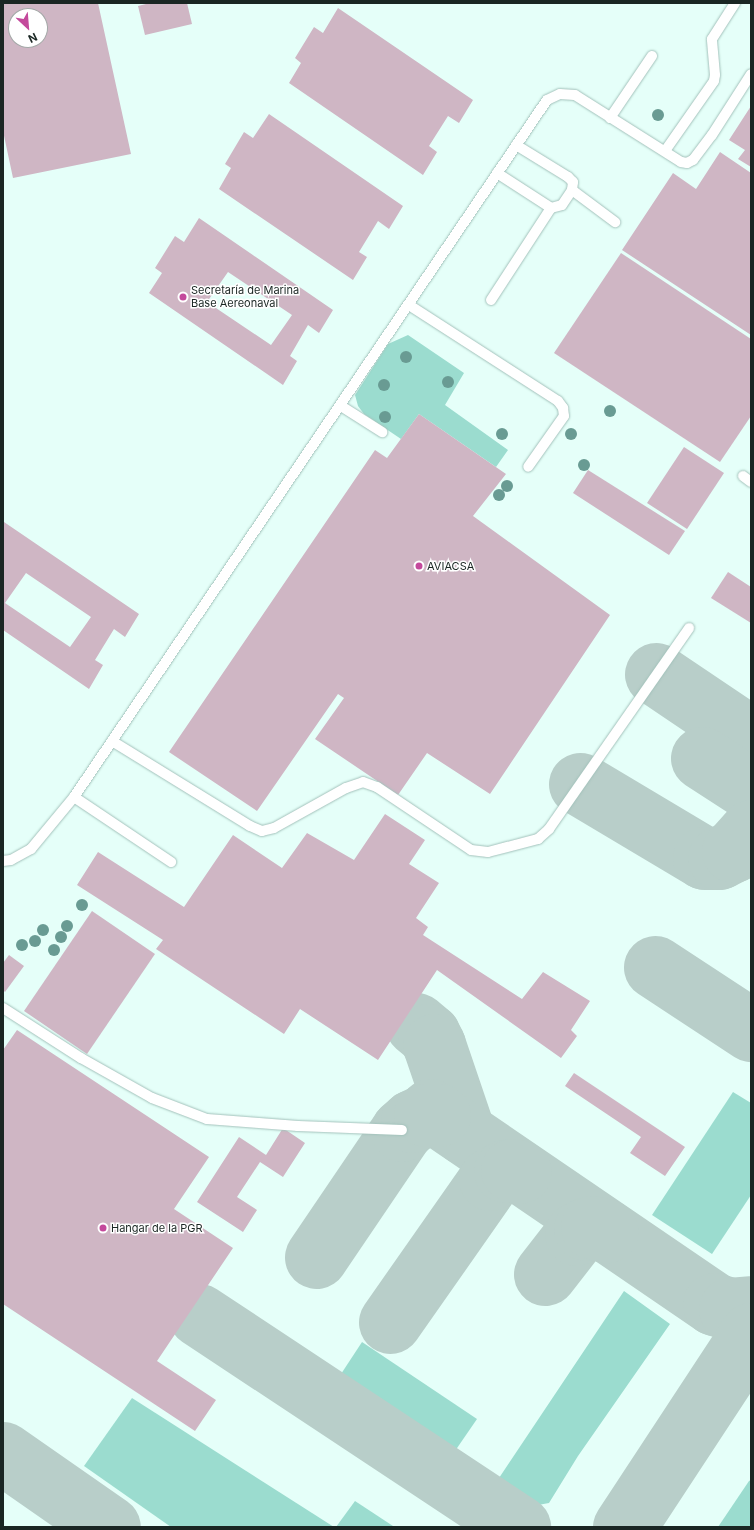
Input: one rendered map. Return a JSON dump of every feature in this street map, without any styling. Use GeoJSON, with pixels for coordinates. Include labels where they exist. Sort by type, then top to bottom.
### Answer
{"type":"FeatureCollection","features":[{"type":"Feature","properties":{"kind":"lane"},"geometry":{"type":"LineString","coordinates":[[664,152],[714,81],[715,75],[712,39],[735,3]]}},
{"type":"Feature","properties":{"kind":"lane"},"geometry":{"type":"LineString","coordinates":[[610,118],[652,56]]}},
{"type":"Feature","properties":{"kind":"lane"},"geometry":{"type":"LineString","coordinates":[[3,861],[11,860],[31,849],[74,797],[341,406],[547,100],[560,94],[574,96],[664,152],[687,164],[693,160],[712,135],[751,74]]}},
{"type":"Feature","properties":{"kind":"lane"},"geometry":{"type":"LineString","coordinates":[[491,300],[551,208],[562,205],[572,190],[573,182],[568,177],[516,145]]}},
{"type":"Feature","properties":{"kind":"lane"},"geometry":{"type":"LineString","coordinates":[[497,173],[551,208]]}},
{"type":"Feature","properties":{"kind":"lane"},"geometry":{"type":"LineString","coordinates":[[572,190],[615,222]]}},
{"type":"Feature","properties":{"kind":"lane"},"geometry":{"type":"LineString","coordinates":[[409,305],[558,401],[563,408],[564,416],[528,467]]}},
{"type":"Feature","properties":{"kind":"lane"},"geometry":{"type":"LineString","coordinates":[[341,406],[382,432]]}},
{"type":"Feature","properties":{"kind":"lane"},"geometry":{"type":"LineString","coordinates":[[112,741],[250,826],[262,831],[274,828],[346,788],[363,782],[377,787],[471,850],[488,852],[538,838],[550,829],[688,628]]}},
{"type":"Feature","properties":{"kind":"lane"},"geometry":{"type":"LineString","coordinates":[[74,797],[171,862]]}},
{"type":"Feature","properties":{"kind":"lane"},"geometry":{"type":"LineString","coordinates":[[3,1008],[81,1058],[152,1098],[207,1119],[298,1126],[402,1130]]}},
{"type":"Feature","properties":{"kind":"green space"},"geometry":{"type":"Polygon","coordinates":[[[408,335],[464,373],[445,405],[508,450],[496,467],[419,414],[401,439],[364,414],[358,406],[355,395],[388,344],[408,335]]]}},
{"type":"Feature","properties":{"kind":"green space"},"geometry":{"type":"Polygon","coordinates":[[[733,1092],[751,1103],[751,1195],[712,1254],[652,1215],[733,1092]]]}},
{"type":"Feature","properties":{"kind":"green space"},"geometry":{"type":"Polygon","coordinates":[[[624,1291],[670,1324],[578,1456],[549,1503],[538,1505],[499,1478],[624,1291]]]}},
{"type":"Feature","properties":{"kind":"green space"},"geometry":{"type":"Polygon","coordinates":[[[362,1342],[477,1419],[455,1451],[341,1374],[362,1342]]]}},
{"type":"Feature","properties":{"kind":"green space"},"geometry":{"type":"Polygon","coordinates":[[[132,1398],[334,1527],[171,1527],[84,1466],[132,1398]]]}},
{"type":"Feature","properties":{"kind":"green space"},"geometry":{"type":"Polygon","coordinates":[[[751,1480],[751,1527],[718,1527],[749,1481],[751,1480]]]}},
{"type":"Feature","properties":{"kind":"green space"},"geometry":{"type":"Polygon","coordinates":[[[355,1501],[393,1526],[393,1527],[336,1527],[355,1501]]]}},
{"type":"Feature","properties":{"kind":"building"},"geometry":{"type":"Polygon","coordinates":[[[3,3],[98,3],[131,154],[13,178],[3,131],[3,3]]]}},
{"type":"Feature","properties":{"kind":"building"},"geometry":{"type":"Polygon","coordinates":[[[150,3],[187,3],[192,24],[145,35],[138,6],[150,3]]]}},
{"type":"Feature","properties":{"kind":"building"},"geometry":{"type":"Polygon","coordinates":[[[338,8],[473,100],[459,123],[448,116],[429,146],[437,152],[423,175],[289,83],[301,63],[295,58],[314,27],[323,33],[338,8]]]}},
{"type":"Feature","properties":{"kind":"building"},"geometry":{"type":"Polygon","coordinates":[[[751,106],[751,167],[738,159],[745,150],[729,140],[751,106]]]}},
{"type":"Feature","properties":{"kind":"building"},"geometry":{"type":"Polygon","coordinates":[[[269,114],[403,206],[389,229],[378,221],[359,252],[367,257],[353,280],[219,189],[231,168],[225,164],[244,132],[253,138],[269,114]]]}},
{"type":"Feature","properties":{"kind":"building"},"geometry":{"type":"Polygon","coordinates":[[[720,152],[751,173],[751,335],[622,250],[673,173],[696,189],[720,152]]]}},
{"type":"Feature","properties":{"kind":"building","name":"Secretaría de Marina Base Aereonaval"},"geometry":{"type":"Polygon","coordinates":[[[199,218],[333,310],[319,333],[308,325],[290,356],[297,361],[283,385],[149,293],[162,273],[155,268],[175,236],[184,242],[199,218]],[[228,272],[207,302],[271,345],[292,315],[228,272]]]}},
{"type":"Feature","properties":{"kind":"building"},"geometry":{"type":"Polygon","coordinates":[[[621,253],[751,339],[751,416],[720,462],[554,353],[621,253]]]}},
{"type":"Feature","properties":{"kind":"building","name":"AVIACSA"},"geometry":{"type":"Polygon","coordinates":[[[419,414],[506,474],[473,516],[610,615],[490,794],[427,753],[398,795],[315,739],[344,698],[338,694],[257,811],[169,752],[375,450],[387,458],[419,414]]]}},
{"type":"Feature","properties":{"kind":"building"},"geometry":{"type":"Polygon","coordinates":[[[684,447],[724,473],[687,529],[647,503],[684,447]]]}},
{"type":"Feature","properties":{"kind":"building"},"geometry":{"type":"Polygon","coordinates":[[[588,470],[685,531],[669,555],[573,493],[588,470]]]}},
{"type":"Feature","properties":{"kind":"building"},"geometry":{"type":"Polygon","coordinates":[[[4,522],[139,614],[125,637],[114,629],[95,660],[103,665],[89,689],[3,630],[4,522]],[[26,573],[5,603],[70,647],[91,617],[26,573]]]}},
{"type":"Feature","properties":{"kind":"building"},"geometry":{"type":"Polygon","coordinates":[[[728,572],[751,587],[751,623],[711,598],[728,572]]]}},
{"type":"Feature","properties":{"kind":"building"},"geometry":{"type":"Polygon","coordinates":[[[385,814],[425,840],[409,864],[439,883],[416,918],[428,927],[423,935],[522,999],[543,972],[590,1001],[571,1030],[577,1036],[561,1058],[437,970],[378,1060],[300,1009],[284,1034],[156,949],[163,940],[77,885],[98,852],[184,907],[233,835],[282,868],[307,833],[354,860],[385,814]]]}},
{"type":"Feature","properties":{"kind":"building"},"geometry":{"type":"Polygon","coordinates":[[[92,911],[155,954],[87,1054],[24,1011],[92,911]]]}},
{"type":"Feature","properties":{"kind":"building"},"geometry":{"type":"Polygon","coordinates":[[[9,955],[24,966],[5,992],[3,990],[3,963],[9,955]]]}},
{"type":"Feature","properties":{"kind":"building","name":"Hangar de la PGR"},"geometry":{"type":"Polygon","coordinates":[[[17,1030],[209,1157],[174,1209],[233,1248],[157,1361],[216,1400],[195,1431],[3,1304],[3,1050],[17,1030]]]}},
{"type":"Feature","properties":{"kind":"building"},"geometry":{"type":"Polygon","coordinates":[[[574,1073],[685,1147],[665,1176],[630,1153],[641,1137],[565,1086],[574,1073]]]}},
{"type":"Feature","properties":{"kind":"building"},"geometry":{"type":"Polygon","coordinates":[[[283,1128],[305,1143],[283,1177],[260,1162],[237,1197],[257,1210],[243,1232],[197,1202],[239,1137],[266,1155],[283,1128]]]}},
{"type":"Feature","properties":{"kind":"taxiway"},"geometry":{"type":"LineString","coordinates":[[656,674],[751,738]]}},
{"type":"Feature","properties":{"kind":"taxiway"},"geometry":{"type":"LineString","coordinates":[[702,758],[751,790]]}},
{"type":"Feature","properties":{"kind":"taxiway"},"geometry":{"type":"LineString","coordinates":[[580,784],[704,858],[719,858],[733,851],[751,831]]}},
{"type":"Feature","properties":{"kind":"taxiway"},"geometry":{"type":"LineString","coordinates":[[655,967],[751,1030]]}},
{"type":"Feature","properties":{"kind":"taxiway"},"geometry":{"type":"LineString","coordinates":[[416,1024],[429,1035],[434,1045],[464,1133]]}},
{"type":"Feature","properties":{"kind":"taxiway"},"geometry":{"type":"LineString","coordinates":[[430,1110],[714,1304],[730,1309],[751,1307]]}},
{"type":"Feature","properties":{"kind":"taxiway"},"geometry":{"type":"LineString","coordinates":[[316,1257],[402,1130],[412,1121],[425,1115],[439,1115]]}},
{"type":"Feature","properties":{"kind":"taxiway"},"geometry":{"type":"LineString","coordinates":[[390,1322],[490,1179],[505,1171],[512,1170],[520,1172]]}},
{"type":"Feature","properties":{"kind":"taxiway"},"geometry":{"type":"LineString","coordinates":[[545,1274],[576,1234],[592,1227],[606,1231]]}},
{"type":"Feature","properties":{"kind":"taxiway"},"geometry":{"type":"LineString","coordinates":[[199,1315],[519,1527]]}},
{"type":"Feature","properties":{"kind":"taxiway"},"geometry":{"type":"LineString","coordinates":[[624,1527],[751,1334]]}},
{"type":"Feature","properties":{"kind":"taxiway"},"geometry":{"type":"LineString","coordinates":[[3,1453],[109,1527]]}},
{"type":"Feature","properties":{"kind":"place","name":"Secretaría de Marina Base Aereonaval"},"geometry":{"type":"Point","coordinates":[183,297]}},
{"type":"Feature","properties":{"kind":"place","name":"AVIACSA"},"geometry":{"type":"Point","coordinates":[419,566]}},
{"type":"Feature","properties":{"kind":"place","name":"Hangar de la PGR"},"geometry":{"type":"Point","coordinates":[103,1228]}}]}
